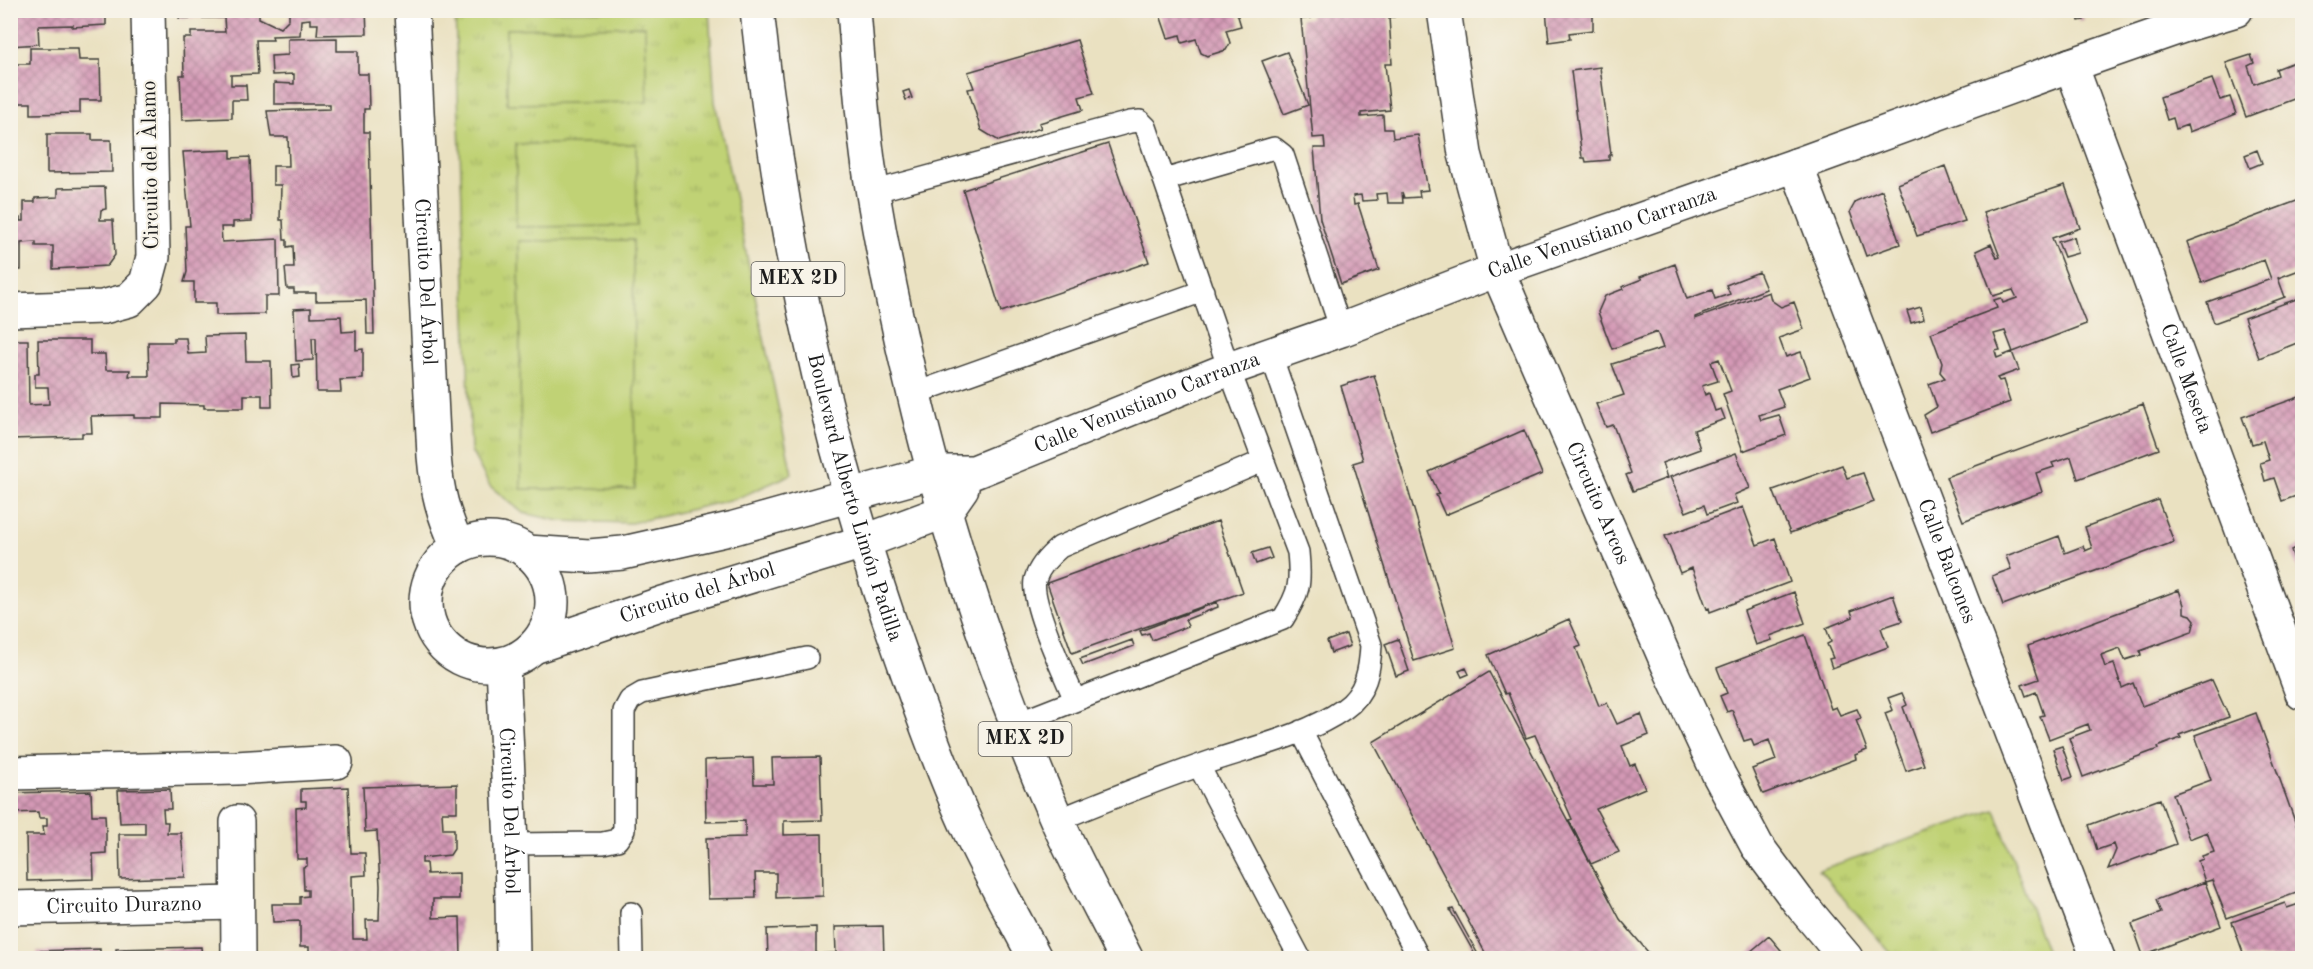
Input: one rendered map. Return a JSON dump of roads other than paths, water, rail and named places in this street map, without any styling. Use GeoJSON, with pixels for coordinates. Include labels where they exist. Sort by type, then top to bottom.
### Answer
{"type":"FeatureCollection","features":[{"type":"Feature","properties":{"kind":"main road","name":"Circuito del Àlamo"},"geometry":{"type":"LineString","coordinates":[[10,310],[104,307],[129,300],[146,283],[153,257],[148,10]]}},
{"type":"Feature","properties":{"kind":"main road","name":"Circuito Del Árbol"},"geometry":{"type":"LineString","coordinates":[[412,10],[436,485],[443,514],[458,547]]}},
{"type":"Feature","properties":{"kind":"main road","name":"Boulevard Alberto Limón Padilla"},"geometry":{"type":"LineString","coordinates":[[757,10],[766,97],[788,225],[813,347],[863,542],[918,702],[968,828],[1035,958]]}},
{"type":"Feature","properties":{"kind":"main road","name":"MEX 2D"},"geometry":{"type":"LineString","coordinates":[[854,10],[860,94],[872,192],[913,394],[934,472],[996,667],[1018,723],[1058,820],[1126,958]]}},
{"type":"Feature","properties":{"kind":"main road","name":"Circuito Arcos"},"geometry":{"type":"LineString","coordinates":[[1444,10],[1466,154],[1497,270],[1668,664],[1719,775],[1757,846],[1798,901],[1846,958]]}},
{"type":"Feature","properties":{"kind":"main road","name":"Calle Venustiano Carranza"},"geometry":{"type":"LineString","coordinates":[[850,497],[934,472],[974,472],[1230,369],[1341,330],[1497,270],[2071,65],[2236,10]]}},
{"type":"Feature","properties":{"kind":"main road","name":"Calle Meseta"},"geometry":{"type":"LineString","coordinates":[[2071,65],[2302,693]]}},
{"type":"Feature","properties":{"kind":"main road","name":"Calle Balcones"},"geometry":{"type":"LineString","coordinates":[[1796,165],[2098,958]]}},
{"type":"Feature","properties":{"kind":"main road"},"geometry":{"type":"LineString","coordinates":[[863,542],[946,511],[974,472]]}},
{"type":"Feature","properties":{"kind":"main road"},"geometry":{"type":"LineString","coordinates":[[527,552],[590,556],[623,553],[734,528],[850,497]]}},
{"type":"Feature","properties":{"kind":"main road"},"geometry":{"type":"LineString","coordinates":[[494,538],[512,543],[527,552],[544,572],[552,598],[548,624],[534,647],[519,658],[503,664],[486,666],[470,663],[456,656],[433,632],[428,617],[426,600],[428,584],[435,569],[445,556],[458,547],[476,540],[494,538]]}},
{"type":"Feature","properties":{"kind":"main road","name":"Circuito del Árbol"},"geometry":{"type":"LineString","coordinates":[[534,647],[663,603],[863,542]]}},
{"type":"Feature","properties":{"kind":"main road","name":"Circuito Del Árbol"},"geometry":{"type":"LineString","coordinates":[[503,664],[511,844],[513,958]]}},
{"type":"Feature","properties":{"kind":"main road"},"geometry":{"type":"LineString","coordinates":[[10,773],[236,768],[336,762]]}},
{"type":"Feature","properties":{"kind":"main road"},"geometry":{"type":"LineString","coordinates":[[237,822],[238,958]]}},
{"type":"Feature","properties":{"kind":"main road","name":"Circuito Durazno"},"geometry":{"type":"LineString","coordinates":[[10,908],[237,903]]}},
{"type":"Feature","properties":{"kind":"lane"},"geometry":{"type":"LineString","coordinates":[[872,192],[1130,122],[1140,122],[1146,127],[1230,369],[1298,552],[1300,578],[1296,598],[1283,619],[1018,723]]}},
{"type":"Feature","properties":{"kind":"lane"},"geometry":{"type":"LineString","coordinates":[[1164,180],[1275,148],[1283,154],[1341,330]]}},
{"type":"Feature","properties":{"kind":"lane"},"geometry":{"type":"LineString","coordinates":[[913,394],[1203,291]]}},
{"type":"Feature","properties":{"kind":"lane"},"geometry":{"type":"LineString","coordinates":[[1058,820],[1199,766],[1301,731],[1345,709],[1360,693],[1370,670],[1371,645],[1271,355]]}},
{"type":"Feature","properties":{"kind":"lane"},"geometry":{"type":"LineString","coordinates":[[1075,700],[1036,602],[1035,581],[1045,559],[1060,547],[1263,461]]}},
{"type":"Feature","properties":{"kind":"lane"},"geometry":{"type":"LineString","coordinates":[[511,844],[603,843],[617,840],[624,830],[624,711],[630,700],[642,693],[807,658]]}},
{"type":"Feature","properties":{"kind":"lane"},"geometry":{"type":"LineString","coordinates":[[1301,731],[1419,958]]}},
{"type":"Feature","properties":{"kind":"lane"},"geometry":{"type":"LineString","coordinates":[[1199,766],[1300,958]]}},
{"type":"Feature","properties":{"kind":"lane"},"geometry":{"type":"LineString","coordinates":[[631,913],[632,958]]}}]}
